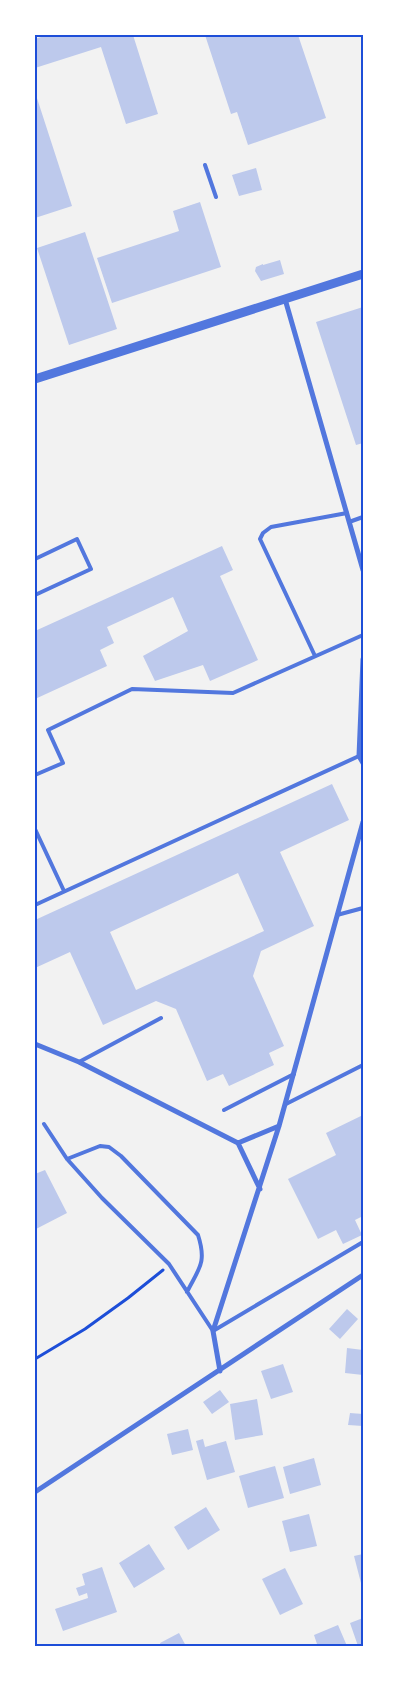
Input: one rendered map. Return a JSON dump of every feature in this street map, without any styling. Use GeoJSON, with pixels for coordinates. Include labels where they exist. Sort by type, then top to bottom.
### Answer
{"type":"FeatureCollection","features":[{"type":"Feature","properties":{"kind":"street"},"geometry":{"type":"LineString","coordinates":[[35,379],[363,274]]}},
{"type":"Feature","properties":{"kind":"street"},"geometry":{"type":"LineString","coordinates":[[285,299],[363,570]]}},
{"type":"Feature","properties":{"kind":"street"},"geometry":{"type":"LineString","coordinates":[[363,659],[361,756],[363,763]]}},
{"type":"Feature","properties":{"kind":"street"},"geometry":{"type":"LineString","coordinates":[[220,1371],[213,1331],[286,1104],[363,822]]}},
{"type":"Feature","properties":{"kind":"street"},"geometry":{"type":"LineString","coordinates":[[35,1044],[78,1062],[238,1144],[260,1189]]}},
{"type":"Feature","properties":{"kind":"street"},"geometry":{"type":"LineString","coordinates":[[238,1144],[279,1126]]}},
{"type":"Feature","properties":{"kind":"street"},"geometry":{"type":"LineString","coordinates":[[35,1492],[363,1276]]}},
{"type":"Feature","properties":{"kind":"lane"},"geometry":{"type":"LineString","coordinates":[[205,165],[216,197]]}},
{"type":"Feature","properties":{"kind":"lane"},"geometry":{"type":"LineString","coordinates":[[315,656],[260,539],[263,533],[272,526],[347,512]]}},
{"type":"Feature","properties":{"kind":"lane"},"geometry":{"type":"LineString","coordinates":[[349,522],[363,517]]}},
{"type":"Feature","properties":{"kind":"lane"},"geometry":{"type":"LineString","coordinates":[[35,558],[77,539],[91,569],[35,595]]}},
{"type":"Feature","properties":{"kind":"lane"},"geometry":{"type":"LineString","coordinates":[[35,775],[63,763],[48,730],[132,689],[233,693],[363,635]]}},
{"type":"Feature","properties":{"kind":"lane"},"geometry":{"type":"LineString","coordinates":[[35,905],[361,756]]}},
{"type":"Feature","properties":{"kind":"lane"},"geometry":{"type":"LineString","coordinates":[[35,829],[64,892]]}},
{"type":"Feature","properties":{"kind":"lane"},"geometry":{"type":"LineString","coordinates":[[337,915],[363,908]]}},
{"type":"Feature","properties":{"kind":"lane"},"geometry":{"type":"LineString","coordinates":[[78,1062],[161,1018]]}},
{"type":"Feature","properties":{"kind":"lane"},"geometry":{"type":"LineString","coordinates":[[286,1104],[363,1065]]}},
{"type":"Feature","properties":{"kind":"lane"},"geometry":{"type":"LineString","coordinates":[[224,1110],[294,1074]]}},
{"type":"Feature","properties":{"kind":"lane"},"geometry":{"type":"LineString","coordinates":[[44,1124],[67,1159],[102,1198],[169,1264],[213,1331],[363,1242]]}},
{"type":"Feature","properties":{"kind":"lane"},"geometry":{"type":"LineString","coordinates":[[67,1159],[100,1146],[109,1147],[121,1156],[198,1235],[203,1249],[203,1259],[187,1292]]}},
{"type":"Feature","properties":{"kind":"path"},"geometry":{"type":"LineString","coordinates":[[35,1359],[85,1329],[128,1298],[169,1264]]}},
{"type":"Feature","properties":{"kind":"building"},"geometry":{"type":"Polygon","coordinates":[[[47,35],[133,35],[158,114],[126,124],[101,47],[35,68],[35,39],[47,35]]]}},
{"type":"Feature","properties":{"kind":"building"},"geometry":{"type":"Polygon","coordinates":[[[205,35],[298,35],[326,118],[248,145],[237,112],[231,114],[205,35]]]}},
{"type":"Feature","properties":{"kind":"building"},"geometry":{"type":"Polygon","coordinates":[[[35,92],[72,206],[35,218],[35,92]]]}},
{"type":"Feature","properties":{"kind":"building"},"geometry":{"type":"Polygon","coordinates":[[[256,168],[262,190],[239,196],[232,175],[256,168]]]}},
{"type":"Feature","properties":{"kind":"building"},"geometry":{"type":"Polygon","coordinates":[[[200,202],[221,267],[112,303],[97,258],[179,231],[173,211],[200,202]]]}},
{"type":"Feature","properties":{"kind":"building"},"geometry":{"type":"Polygon","coordinates":[[[85,232],[117,329],[69,345],[37,248],[85,232]]]}},
{"type":"Feature","properties":{"kind":"building"},"geometry":{"type":"Polygon","coordinates":[[[280,260],[284,274],[261,281],[255,271],[256,267],[280,260]]]}},
{"type":"Feature","properties":{"kind":"building"},"geometry":{"type":"Polygon","coordinates":[[[363,307],[363,443],[356,445],[316,322],[363,307]]]}},
{"type":"Feature","properties":{"kind":"building"},"geometry":{"type":"Polygon","coordinates":[[[222,546],[233,570],[220,576],[258,660],[210,681],[203,665],[155,681],[143,656],[188,631],[173,597],[107,627],[114,643],[100,650],[107,666],[35,699],[35,631],[222,546]]]}},
{"type":"Feature","properties":{"kind":"building"},"geometry":{"type":"Polygon","coordinates":[[[332,784],[349,820],[280,852],[314,926],[261,951],[253,976],[284,1046],[269,1053],[274,1065],[229,1086],[223,1074],[207,1081],[176,1009],[156,1001],[103,1025],[70,952],[35,968],[35,920],[332,784]],[[238,873],[110,932],[136,990],[264,931],[238,873]]]}},
{"type":"Feature","properties":{"kind":"building"},"geometry":{"type":"Polygon","coordinates":[[[363,1115],[363,1181],[361,1182],[363,1187],[363,1216],[355,1220],[362,1235],[343,1244],[336,1230],[318,1239],[288,1179],[336,1155],[326,1133],[363,1115]]]}},
{"type":"Feature","properties":{"kind":"building"},"geometry":{"type":"Polygon","coordinates":[[[45,1170],[67,1213],[36,1229],[35,1174],[45,1170]]]}},
{"type":"Feature","properties":{"kind":"building"},"geometry":{"type":"Polygon","coordinates":[[[347,1309],[358,1319],[340,1339],[329,1329],[347,1309]]]}},
{"type":"Feature","properties":{"kind":"building"},"geometry":{"type":"Polygon","coordinates":[[[347,1348],[363,1350],[363,1375],[345,1373],[347,1348]]]}},
{"type":"Feature","properties":{"kind":"building"},"geometry":{"type":"Polygon","coordinates":[[[283,1364],[293,1392],[271,1399],[261,1371],[283,1364]]]}},
{"type":"Feature","properties":{"kind":"building"},"geometry":{"type":"Polygon","coordinates":[[[220,1390],[229,1402],[212,1414],[203,1402],[220,1390]]]}},
{"type":"Feature","properties":{"kind":"building"},"geometry":{"type":"Polygon","coordinates":[[[257,1399],[263,1435],[235,1440],[230,1404],[257,1399]]]}},
{"type":"Feature","properties":{"kind":"building"},"geometry":{"type":"Polygon","coordinates":[[[350,1413],[363,1414],[363,1426],[348,1425],[350,1413]]]}},
{"type":"Feature","properties":{"kind":"building"},"geometry":{"type":"Polygon","coordinates":[[[188,1429],[193,1450],[172,1455],[167,1434],[188,1429]]]}},
{"type":"Feature","properties":{"kind":"building"},"geometry":{"type":"Polygon","coordinates":[[[203,1439],[205,1447],[226,1441],[235,1472],[207,1480],[196,1441],[203,1439]]]}},
{"type":"Feature","properties":{"kind":"building"},"geometry":{"type":"Polygon","coordinates":[[[314,1458],[321,1485],[290,1494],[283,1467],[314,1458]]]}},
{"type":"Feature","properties":{"kind":"building"},"geometry":{"type":"Polygon","coordinates":[[[275,1466],[284,1498],[248,1508],[239,1476],[275,1466]]]}},
{"type":"Feature","properties":{"kind":"building"},"geometry":{"type":"Polygon","coordinates":[[[206,1507],[220,1530],[188,1550],[174,1527],[206,1507]]]}},
{"type":"Feature","properties":{"kind":"building"},"geometry":{"type":"Polygon","coordinates":[[[309,1514],[317,1546],[290,1552],[282,1521],[309,1514]]]}},
{"type":"Feature","properties":{"kind":"building"},"geometry":{"type":"Polygon","coordinates":[[[149,1544],[165,1569],[134,1588],[119,1563],[149,1544]]]}},
{"type":"Feature","properties":{"kind":"building"},"geometry":{"type":"Polygon","coordinates":[[[363,1554],[363,1587],[362,1587],[354,1556],[363,1554]]]}},
{"type":"Feature","properties":{"kind":"building"},"geometry":{"type":"Polygon","coordinates":[[[102,1567],[117,1612],[63,1631],[55,1609],[88,1598],[87,1593],[79,1596],[76,1588],[85,1585],[82,1574],[102,1567]]]}},
{"type":"Feature","properties":{"kind":"building"},"geometry":{"type":"Polygon","coordinates":[[[285,1568],[303,1604],[280,1615],[262,1579],[285,1568]]]}},
{"type":"Feature","properties":{"kind":"building"},"geometry":{"type":"Polygon","coordinates":[[[363,1618],[363,1645],[358,1646],[350,1623],[363,1618]]]}},
{"type":"Feature","properties":{"kind":"building"},"geometry":{"type":"Polygon","coordinates":[[[338,1625],[347,1646],[313,1646],[317,1644],[314,1635],[338,1625]]]}},
{"type":"Feature","properties":{"kind":"building"},"geometry":{"type":"Polygon","coordinates":[[[179,1633],[186,1646],[161,1646],[160,1643],[179,1633]]]}}]}
